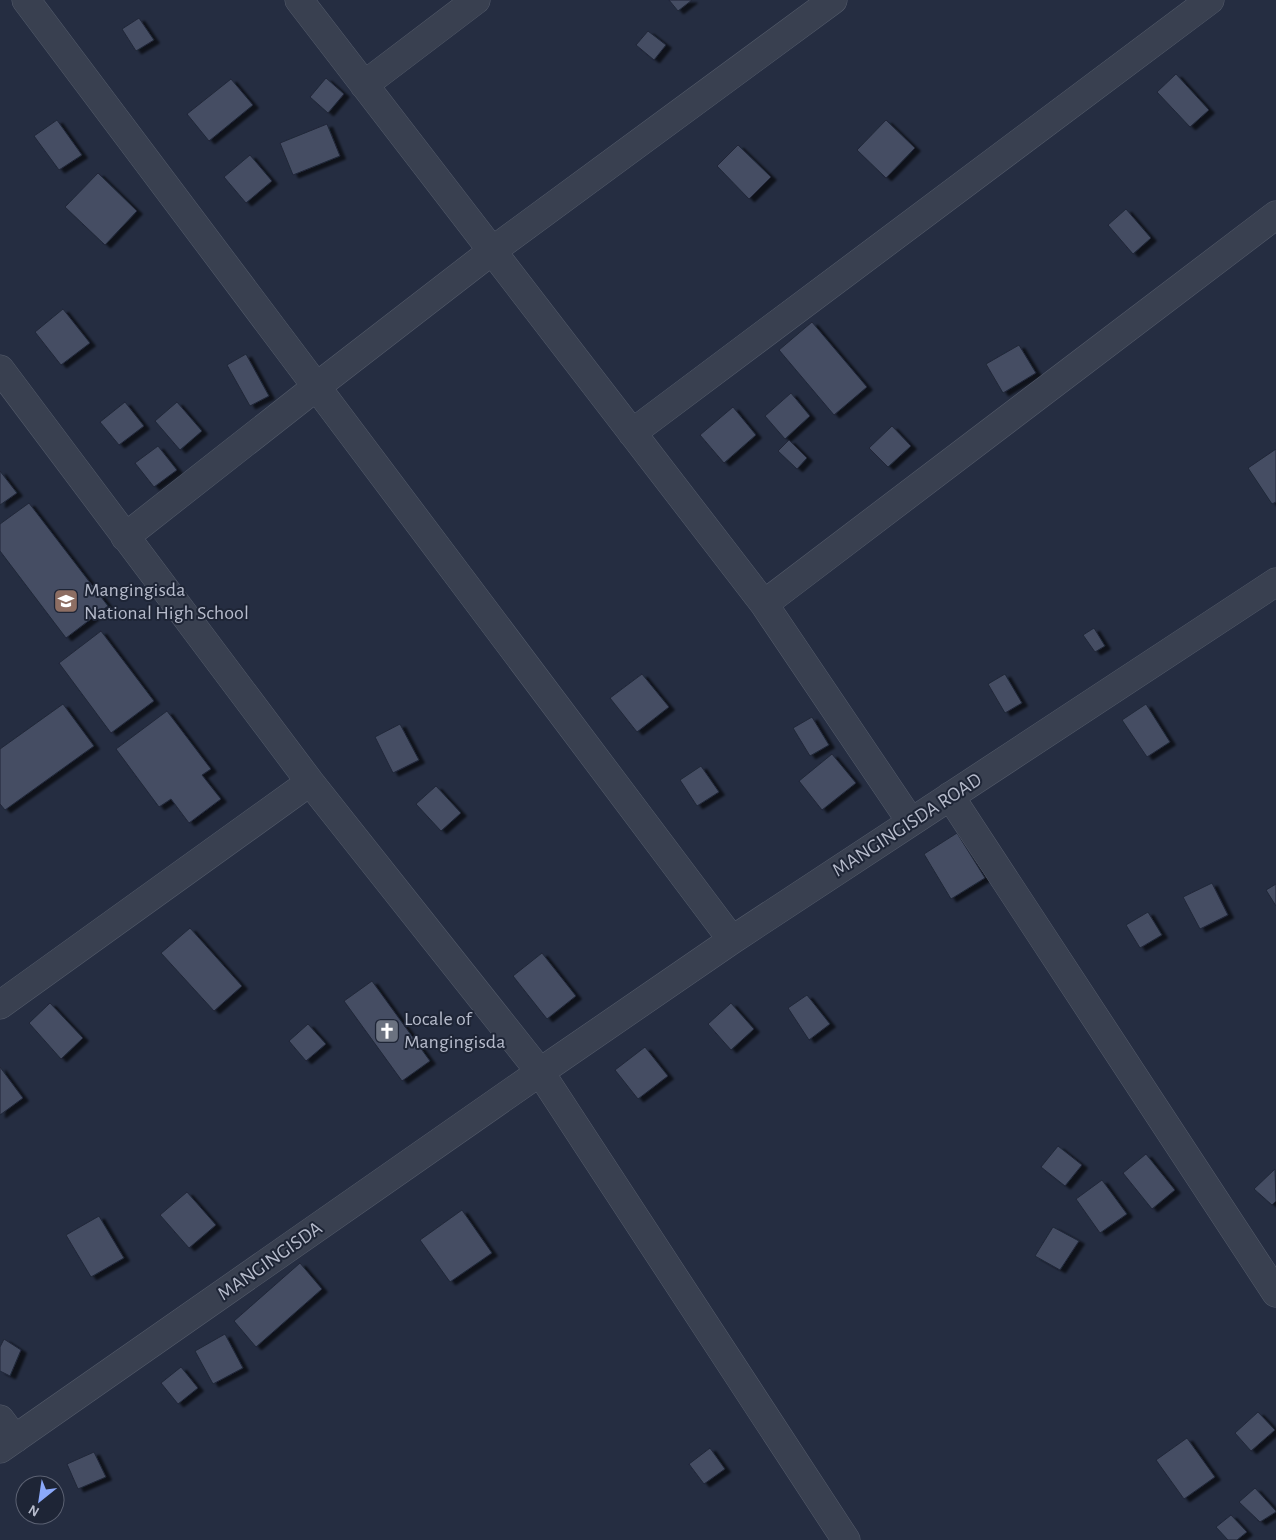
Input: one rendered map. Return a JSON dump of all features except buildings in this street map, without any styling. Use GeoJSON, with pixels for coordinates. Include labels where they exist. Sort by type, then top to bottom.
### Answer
{"type":"FeatureCollection","features":[{"type":"Feature","properties":{"kind":"street"},"geometry":{"type":"LineString","coordinates":[[26,0],[732,940]]}},
{"type":"Feature","properties":{"kind":"street"},"geometry":{"type":"LineString","coordinates":[[299,0],[764,604],[910,822]]}},
{"type":"Feature","properties":{"kind":"street"},"geometry":{"type":"LineString","coordinates":[[364,85],[476,0]]}},
{"type":"Feature","properties":{"kind":"street"},"geometry":{"type":"LineString","coordinates":[[125,537],[492,251],[833,0]]}},
{"type":"Feature","properties":{"kind":"street"},"geometry":{"type":"LineString","coordinates":[[632,433],[1210,0]]}},
{"type":"Feature","properties":{"kind":"street"},"geometry":{"type":"LineString","coordinates":[[764,604],[1276,215]]}},
{"type":"Feature","properties":{"kind":"street"},"geometry":{"type":"LineString","coordinates":[[0,369],[310,782],[540,1072],[846,1540]]}},
{"type":"Feature","properties":{"kind":"street","name":"MANGINGISDA ROAD"},"geometry":{"type":"LineString","coordinates":[[540,1072],[732,940],[1276,582]]}},
{"type":"Feature","properties":{"kind":"street"},"geometry":{"type":"LineString","coordinates":[[0,1006],[310,782]]}},
{"type":"Feature","properties":{"kind":"street"},"geometry":{"type":"LineString","coordinates":[[950,796],[1276,1293]]}},
{"type":"Feature","properties":{"kind":"street","name":"MANGINGISDA"},"geometry":{"type":"LineString","coordinates":[[5,1436],[540,1072]]}},
{"type":"Feature","properties":{"kind":"place","name":"Mangingisda National High School"},"geometry":{"type":"Point","coordinates":[66,601]}},
{"type":"Feature","properties":{"kind":"place","name":"Locale of Mangingisda"},"geometry":{"type":"Point","coordinates":[387,1031]}}]}
